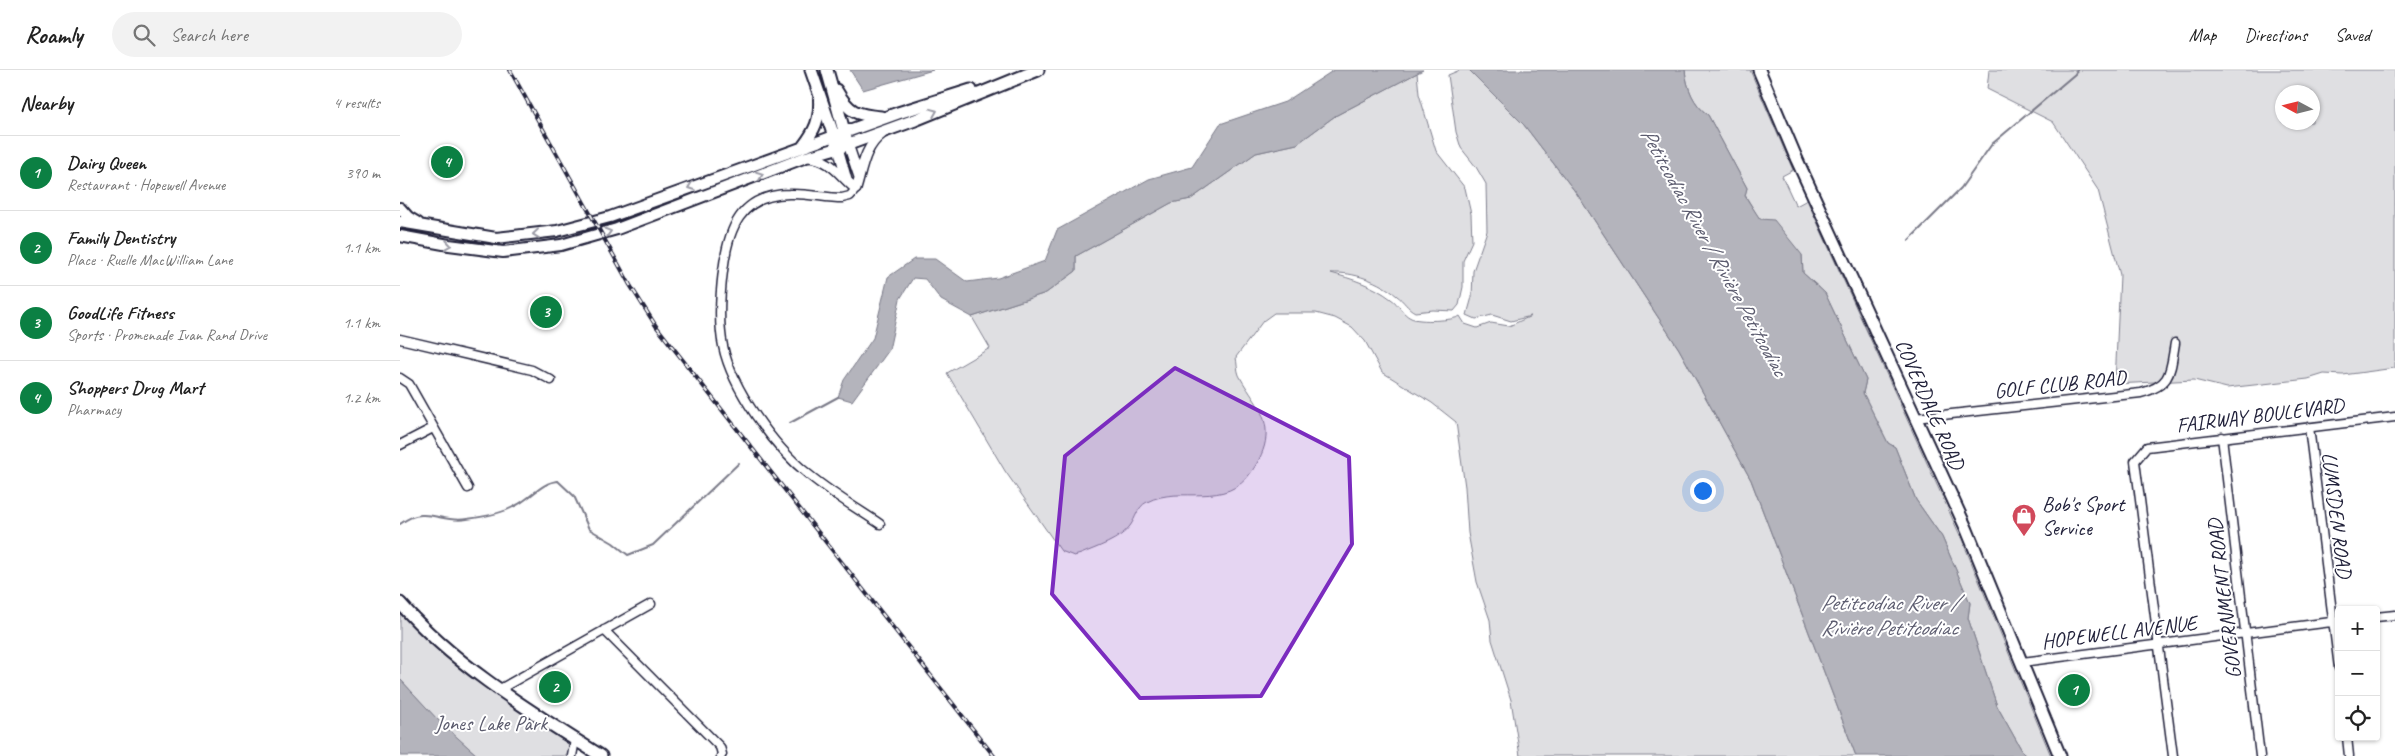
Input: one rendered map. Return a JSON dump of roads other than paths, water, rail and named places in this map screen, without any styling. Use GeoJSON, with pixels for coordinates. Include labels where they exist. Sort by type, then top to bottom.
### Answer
{"type":"FeatureCollection","features":[{"type":"Feature","properties":{"kind":"main road"},"geometry":{"type":"LineString","coordinates":[[811,70],[839,147]]}},
{"type":"Feature","properties":{"kind":"main road"},"geometry":{"type":"LineString","coordinates":[[400,222],[496,238],[556,232],[610,217],[885,118],[1037,70]]}},
{"type":"Feature","properties":{"kind":"main road"},"geometry":{"type":"LineString","coordinates":[[400,236],[503,252],[561,245],[617,229],[806,157],[888,130],[1037,70]]}},
{"type":"Feature","properties":{"kind":"main road","name":"COVERDALE ROAD"},"geometry":{"type":"LineString","coordinates":[[1759,70],[1970,538],[2060,756]]}},
{"type":"Feature","properties":{"kind":"main road"},"geometry":{"type":"LineString","coordinates":[[828,75],[835,136]]}},
{"type":"Feature","properties":{"kind":"main road"},"geometry":{"type":"LineString","coordinates":[[828,75],[842,100],[854,113],[885,118]]}},
{"type":"Feature","properties":{"kind":"main road"},"geometry":{"type":"LineString","coordinates":[[803,146],[820,115],[818,91]]}},
{"type":"Feature","properties":{"kind":"main road"},"geometry":{"type":"LineString","coordinates":[[400,208],[408,217],[426,227]]}},
{"type":"Feature","properties":{"kind":"main road"},"geometry":{"type":"LineString","coordinates":[[400,244],[419,239]]}},
{"type":"Feature","properties":{"kind":"main road"},"geometry":{"type":"LineString","coordinates":[[400,604],[452,654],[500,689],[601,756]]}},
{"type":"Feature","properties":{"kind":"street"},"geometry":{"type":"LineString","coordinates":[[880,524],[808,474],[782,448],[741,392],[733,377],[723,345],[720,323],[722,282],[729,237],[738,218],[754,204],[775,196],[789,194],[842,198],[850,196],[856,189],[863,163],[871,146],[877,138],[888,130]]}},
{"type":"Feature","properties":{"kind":"street"},"geometry":{"type":"LineString","coordinates":[[839,147],[860,178]]}},
{"type":"Feature","properties":{"kind":"street"},"geometry":{"type":"LineString","coordinates":[[839,147],[848,182]]}},
{"type":"Feature","properties":{"kind":"street"},"geometry":{"type":"LineString","coordinates":[[806,157],[819,159],[831,164],[856,189]]}},
{"type":"Feature","properties":{"kind":"street"},"geometry":{"type":"LineString","coordinates":[[400,339],[532,370],[551,380]]}},
{"type":"Feature","properties":{"kind":"street","name":"GOLF CLUB ROAD"},"geometry":{"type":"LineString","coordinates":[[1915,418],[2141,393],[2158,389],[2169,375],[2175,343]]}},
{"type":"Feature","properties":{"kind":"street"},"geometry":{"type":"LineString","coordinates":[[400,378],[409,384],[432,428],[468,488]]}},
{"type":"Feature","properties":{"kind":"street","name":"FAIRWAY BOULEVARD"},"geometry":{"type":"LineString","coordinates":[[2159,644],[2136,461],[2147,447],[2395,417]]}},
{"type":"Feature","properties":{"kind":"street","name":"LUMSDEN ROAD"},"geometry":{"type":"LineString","coordinates":[[2309,427],[2335,614]]}},
{"type":"Feature","properties":{"kind":"street"},"geometry":{"type":"LineString","coordinates":[[400,445],[432,428]]}},
{"type":"Feature","properties":{"kind":"street","name":"GOVERNMENT ROAD"},"geometry":{"type":"LineString","coordinates":[[2222,437],[2260,756]]}},
{"type":"Feature","properties":{"kind":"street"},"geometry":{"type":"LineString","coordinates":[[500,689],[651,604]]}},
{"type":"Feature","properties":{"kind":"street"},"geometry":{"type":"LineString","coordinates":[[2380,616],[2395,614]]}},
{"type":"Feature","properties":{"kind":"street","name":"HOPEWELL AVENUE"},"geometry":{"type":"LineString","coordinates":[[2022,662],[2335,621]]}},
{"type":"Feature","properties":{"kind":"street"},"geometry":{"type":"LineString","coordinates":[[604,630],[720,747],[722,755]]}},
{"type":"Feature","properties":{"kind":"street"},"geometry":{"type":"LineString","coordinates":[[2159,644],[2173,756]]}},
{"type":"Feature","properties":{"kind":"street"},"geometry":{"type":"LineString","coordinates":[[572,756],[575,740]]}},
{"type":"Feature","properties":{"kind":"street"},"geometry":{"type":"LineString","coordinates":[[2347,741],[2349,756]]}},
{"type":"Feature","properties":{"kind":"water"},"geometry":{"type":"Polygon","coordinates":[[[850,70],[933,70],[863,90],[850,70]]]}},
{"type":"Feature","properties":{"kind":"water"},"geometry":{"type":"Polygon","coordinates":[[[1334,70],[1423,70],[1335,116],[1297,144],[1256,153],[1191,199],[1171,203],[1076,256],[1076,271],[1046,293],[972,317],[941,300],[925,279],[913,278],[900,299],[889,350],[852,401],[838,397],[844,380],[873,338],[888,277],[914,259],[935,259],[967,282],[998,278],[1045,261],[1057,230],[1149,179],[1192,167],[1220,124],[1285,102],[1334,70]]]}},
{"type":"Feature","properties":{"kind":"water","name":"Petitcodiac River / Rivière Petitcodiac"},"geometry":{"type":"Polygon","coordinates":[[[1469,70],[1685,70],[1687,83],[1695,101],[1708,115],[1747,188],[1745,196],[1760,219],[1774,220],[1802,255],[1803,273],[1825,293],[1866,380],[1863,393],[1888,443],[1895,447],[1916,500],[1942,537],[1970,603],[1968,618],[1997,706],[2025,756],[1856,756],[1751,480],[1679,349],[1577,194],[1524,125],[1469,70]]]}},
{"type":"Feature","properties":{"kind":"water"},"geometry":{"type":"Polygon","coordinates":[[[400,679],[439,721],[478,756],[400,756],[400,679]]]}},
{"type":"Feature","properties":{"kind":"waterway"},"geometry":{"type":"LineString","coordinates":[[1909,240],[1961,188],[1992,144],[2075,74],[2077,70]]}},
{"type":"Feature","properties":{"kind":"waterway"},"geometry":{"type":"LineString","coordinates":[[790,423],[838,397]]}},
{"type":"Feature","properties":{"kind":"waterway"},"geometry":{"type":"LineString","coordinates":[[400,524],[418,515],[457,520],[498,513],[510,509],[547,484],[558,481],[574,496],[589,529],[613,543],[628,555],[653,545],[739,463]]}},
{"type":"Feature","properties":{"kind":"railway"},"geometry":{"type":"LineString","coordinates":[[510,70],[630,285],[656,326],[994,756]]}},
{"type":"Feature","properties":{"kind":"place","name":"Shoppers Drug Mart"},"geometry":{"type":"Point","coordinates":[447,162]}},
{"type":"Feature","properties":{"kind":"place","name":"GoodLife Fitness"},"geometry":{"type":"Point","coordinates":[546,312]}},
{"type":"Feature","properties":{"kind":"place","name":"Bob's Sport Service"},"geometry":{"type":"Point","coordinates":[2024,537]}},
{"type":"Feature","properties":{"kind":"place","name":"Family Dentistry"},"geometry":{"type":"Point","coordinates":[555,687]}},
{"type":"Feature","properties":{"kind":"place","name":"Dairy Queen"},"geometry":{"type":"Point","coordinates":[2074,690]}},
{"type":"Feature","properties":{"kind":"park label","name":"Jones Lake Park"},"geometry":{"type":"Point","coordinates":[491,723]}}]}
